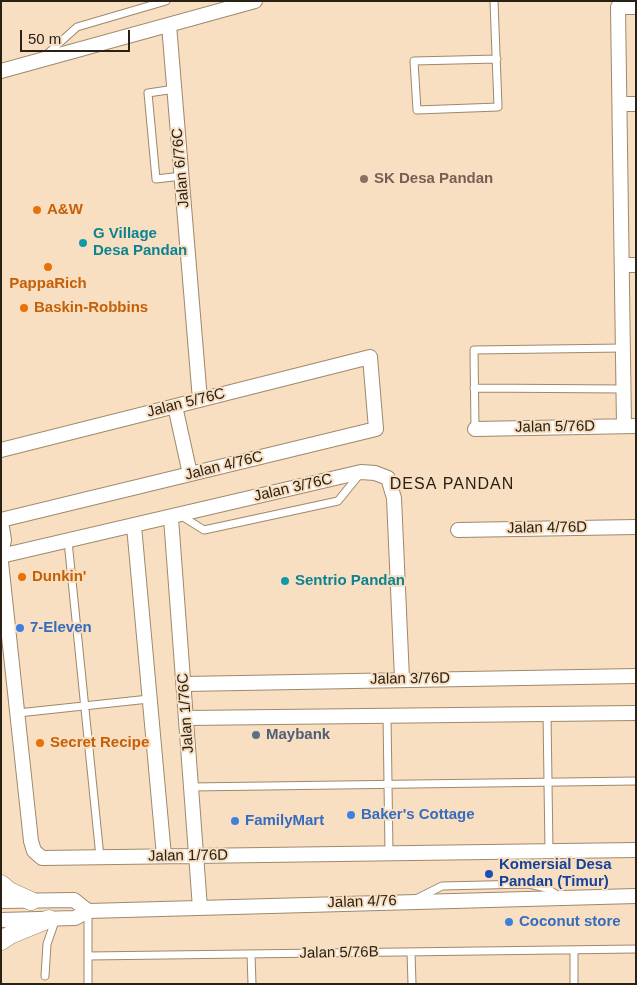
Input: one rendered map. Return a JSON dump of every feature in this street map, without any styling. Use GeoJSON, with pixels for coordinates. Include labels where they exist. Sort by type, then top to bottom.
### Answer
{"type":"FeatureCollection","features":[{"type":"Feature","properties":{"kind":"street"},"geometry":{"type":"LineString","coordinates":[[1,71],[255,1]]}},
{"type":"Feature","properties":{"kind":"street"},"geometry":{"type":"LineString","coordinates":[[630,426],[624,389],[623,348],[629,265],[620,104],[618,7],[636,8]]}},
{"type":"Feature","properties":{"kind":"street","name":"Jalan 6/76C"},"geometry":{"type":"LineString","coordinates":[[169,25],[200,400]]}},
{"type":"Feature","properties":{"kind":"street"},"geometry":{"type":"LineString","coordinates":[[620,104],[636,104]]}},
{"type":"Feature","properties":{"kind":"street","name":"Jalan 5/76C"},"geometry":{"type":"LineString","coordinates":[[1,450],[370,357]]}},
{"type":"Feature","properties":{"kind":"street","name":"Jalan 4/76C"},"geometry":{"type":"LineString","coordinates":[[1,520],[376,429],[370,357]]}},
{"type":"Feature","properties":{"kind":"street"},"geometry":{"type":"LineString","coordinates":[[175,406],[190,474]]}},
{"type":"Feature","properties":{"kind":"street","name":"Jalan 5/76D"},"geometry":{"type":"LineString","coordinates":[[475,429],[630,426]]}},
{"type":"Feature","properties":{"kind":"street","name":"Jalan 3/76C"},"geometry":{"type":"LineString","coordinates":[[1,555],[175,517],[361,472],[375,472],[388,478],[392,487],[402,679]]}},
{"type":"Feature","properties":{"kind":"street","name":"Jalan 1/76C"},"geometry":{"type":"LineString","coordinates":[[175,517],[186,718],[200,908]]}},
{"type":"Feature","properties":{"kind":"street"},"geometry":{"type":"LineString","coordinates":[[1,520],[4,540],[1,555]]}},
{"type":"Feature","properties":{"kind":"street"},"geometry":{"type":"LineString","coordinates":[[134,526],[164,856]]}},
{"type":"Feature","properties":{"kind":"street","name":"Jalan 4/76D"},"geometry":{"type":"LineString","coordinates":[[458,530],[636,527]]}},
{"type":"Feature","properties":{"kind":"street","name":"Jalan 1/76D"},"geometry":{"type":"LineString","coordinates":[[1,562],[31,842],[34,851],[42,858],[636,850]]}},
{"type":"Feature","properties":{"kind":"street","name":"Jalan 3/76D"},"geometry":{"type":"LineString","coordinates":[[184,684],[636,676]]}},
{"type":"Feature","properties":{"kind":"street"},"geometry":{"type":"LineString","coordinates":[[186,718],[636,713]]}},
{"type":"Feature","properties":{"kind":"street"},"geometry":{"type":"LineString","coordinates":[[1,884],[9,891],[31,901]]}},
{"type":"Feature","properties":{"kind":"street","name":"Jalan 4/76"},"geometry":{"type":"LineString","coordinates":[[1,920],[75,918],[88,911],[636,896]]}},
{"type":"Feature","properties":{"kind":"street","name":"Jalan 4/76"},"geometry":{"type":"LineString","coordinates":[[1,901],[74,900],[88,911]]}},
{"type":"Feature","properties":{"kind":"street"},"geometry":{"type":"LineString","coordinates":[[1,941],[10,935],[52,918]]}},
{"type":"Feature","properties":{"kind":"lane"},"geometry":{"type":"LineString","coordinates":[[38,61],[77,27],[166,1]]}},
{"type":"Feature","properties":{"kind":"lane"},"geometry":{"type":"LineString","coordinates":[[494,1],[498,108],[417,110],[414,61],[496,59]]}},
{"type":"Feature","properties":{"kind":"lane"},"geometry":{"type":"LineString","coordinates":[[174,89],[148,94],[156,178],[182,176]]}},
{"type":"Feature","properties":{"kind":"lane"},"geometry":{"type":"LineString","coordinates":[[475,429],[474,350],[623,348]]}},
{"type":"Feature","properties":{"kind":"lane"},"geometry":{"type":"LineString","coordinates":[[474,388],[624,389]]}},
{"type":"Feature","properties":{"kind":"lane"},"geometry":{"type":"LineString","coordinates":[[175,517],[204,530],[338,501],[361,472]]}},
{"type":"Feature","properties":{"kind":"lane"},"geometry":{"type":"LineString","coordinates":[[68,541],[100,857]]}},
{"type":"Feature","properties":{"kind":"lane"},"geometry":{"type":"LineString","coordinates":[[18,713],[149,699]]}},
{"type":"Feature","properties":{"kind":"lane"},"geometry":{"type":"LineString","coordinates":[[547,714],[549,851]]}},
{"type":"Feature","properties":{"kind":"lane"},"geometry":{"type":"LineString","coordinates":[[387,716],[388,853]]}},
{"type":"Feature","properties":{"kind":"lane"},"geometry":{"type":"LineString","coordinates":[[191,787],[636,782]]}},
{"type":"Feature","properties":{"kind":"lane"},"geometry":{"type":"LineString","coordinates":[[88,911],[88,984]]}},
{"type":"Feature","properties":{"kind":"lane"},"geometry":{"type":"LineString","coordinates":[[46,976],[46,944],[52,918]]}},
{"type":"Feature","properties":{"kind":"lane","name":"Jalan 5/76B"},"geometry":{"type":"LineString","coordinates":[[88,956],[636,949]]}},
{"type":"Feature","properties":{"kind":"lane"},"geometry":{"type":"LineString","coordinates":[[574,950],[574,984]]}},
{"type":"Feature","properties":{"kind":"lane"},"geometry":{"type":"LineString","coordinates":[[411,952],[412,984]]}},
{"type":"Feature","properties":{"kind":"lane"},"geometry":{"type":"LineString","coordinates":[[251,954],[252,984]]}},
{"type":"Feature","properties":{"kind":"place","name":"SK Desa Pandan"},"geometry":{"type":"Point","coordinates":[364,179]}},
{"type":"Feature","properties":{"kind":"place","name":"A&W"},"geometry":{"type":"Point","coordinates":[37,210]}},
{"type":"Feature","properties":{"kind":"place","name":"G Village Desa Pandan"},"geometry":{"type":"Point","coordinates":[83,243]}},
{"type":"Feature","properties":{"kind":"place","name":"PappaRich"},"geometry":{"type":"Point","coordinates":[48,267]}},
{"type":"Feature","properties":{"kind":"place","name":"Baskin-Robbins"},"geometry":{"type":"Point","coordinates":[24,308]}},
{"type":"Feature","properties":{"kind":"place","name":"Dunkin'"},"geometry":{"type":"Point","coordinates":[22,577]}},
{"type":"Feature","properties":{"kind":"place","name":"Sentrio Pandan"},"geometry":{"type":"Point","coordinates":[285,581]}},
{"type":"Feature","properties":{"kind":"place","name":"7-Eleven"},"geometry":{"type":"Point","coordinates":[20,628]}},
{"type":"Feature","properties":{"kind":"place","name":"Maybank"},"geometry":{"type":"Point","coordinates":[256,735]}},
{"type":"Feature","properties":{"kind":"place","name":"Secret Recipe"},"geometry":{"type":"Point","coordinates":[40,743]}},
{"type":"Feature","properties":{"kind":"place","name":"Baker's Cottage"},"geometry":{"type":"Point","coordinates":[351,815]}},
{"type":"Feature","properties":{"kind":"place","name":"FamilyMart"},"geometry":{"type":"Point","coordinates":[235,821]}},
{"type":"Feature","properties":{"kind":"place","name":"Komersial Desa Pandan (Timur)"},"geometry":{"type":"Point","coordinates":[489,874]}},
{"type":"Feature","properties":{"kind":"place","name":"Coconut store"},"geometry":{"type":"Point","coordinates":[509,922]}},
{"type":"Feature","properties":{"kind":"district","name":"DESA PANDAN"},"geometry":{"type":"Point","coordinates":[452,485]}}]}
